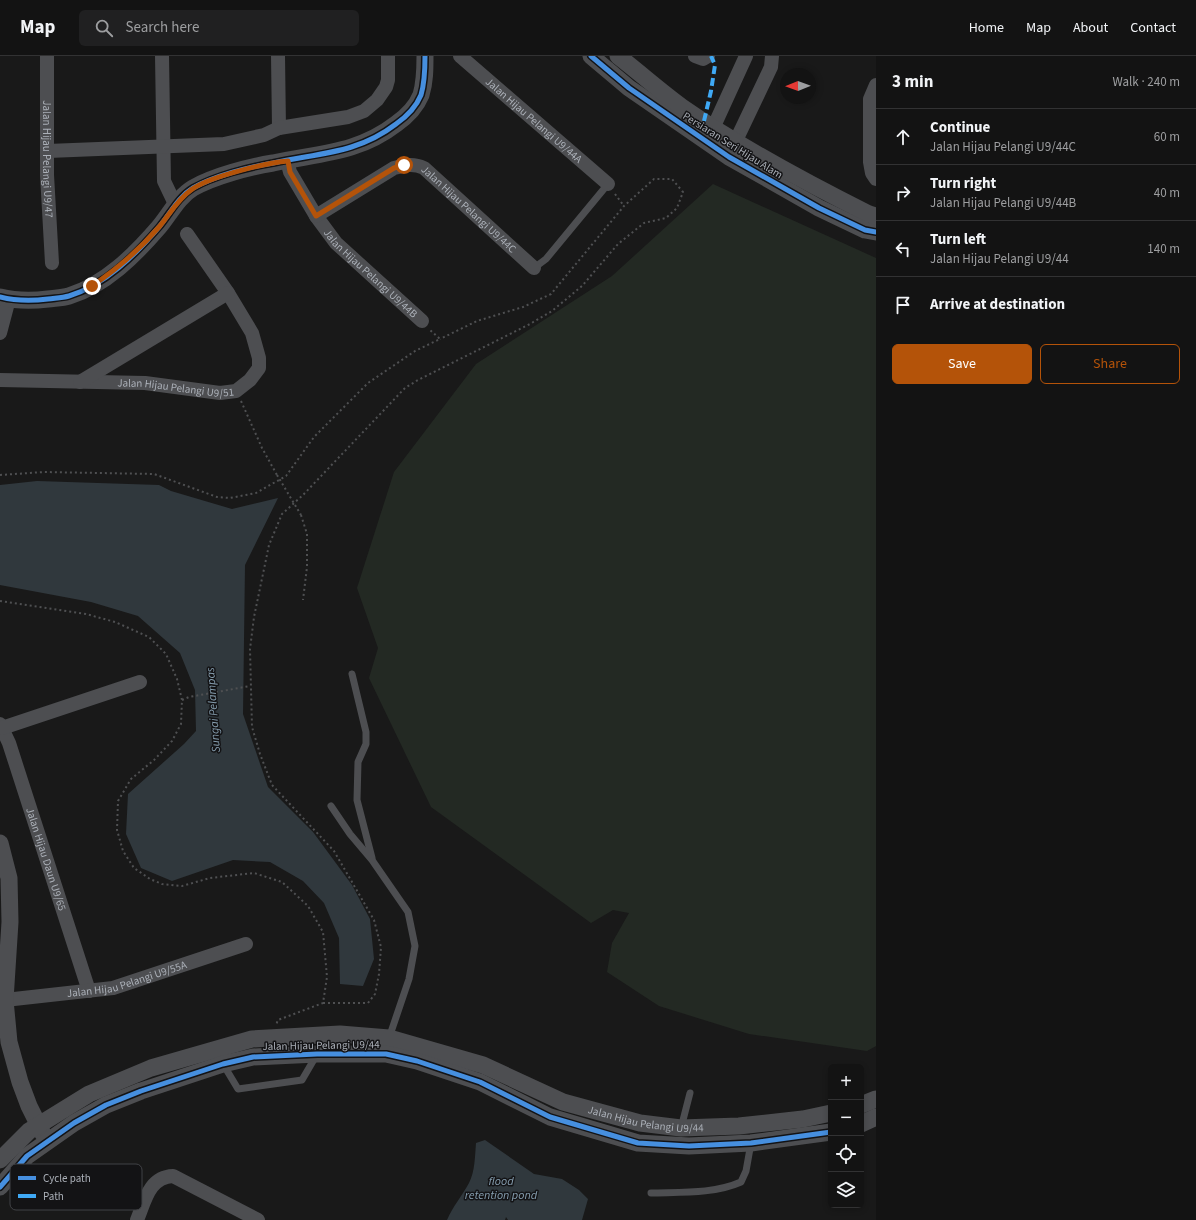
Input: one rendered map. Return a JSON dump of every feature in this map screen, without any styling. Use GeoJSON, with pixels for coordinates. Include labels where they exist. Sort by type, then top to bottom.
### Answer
{"type":"FeatureCollection","features":[{"type":"Feature","properties":{"kind":"street","name":"Jalan Hijau Pelangi U9/47"},"geometry":{"type":"LineString","coordinates":[[47,56],[48,196],[52,263]]}},
{"type":"Feature","properties":{"kind":"street"},"geometry":{"type":"LineString","coordinates":[[162,56],[164,180],[175,204]]}},
{"type":"Feature","properties":{"kind":"street"},"geometry":{"type":"LineString","coordinates":[[278,56],[278,128]]}},
{"type":"Feature","properties":{"kind":"street"},"geometry":{"type":"LineString","coordinates":[[48,151],[224,144],[264,135],[278,128],[348,117],[364,111],[378,100],[386,87],[388,80],[388,56]]}},
{"type":"Feature","properties":{"kind":"street"},"geometry":{"type":"LineString","coordinates":[[0,333],[4,298],[33,301],[68,296],[92,286],[112,273],[140,247],[159,227],[175,204],[192,189],[214,178],[274,162],[333,153],[358,146],[387,131],[408,115],[420,96],[425,80],[425,56]]}},
{"type":"Feature","properties":{"kind":"street","name":"Jalan Hijau Pelangi U9/44A"},"geometry":{"type":"LineString","coordinates":[[460,56],[608,184]]}},
{"type":"Feature","properties":{"kind":"street","name":"Persiaran Seri Hijau Alam"},"geometry":{"type":"LineString","coordinates":[[590,56],[629,88],[706,142],[732,149],[876,216]]}},
{"type":"Feature","properties":{"kind":"street","name":"Persiaran Seri Hijau Alam"},"geometry":{"type":"LineString","coordinates":[[618,56],[682,106],[713,127],[732,149],[819,208],[865,230],[876,232]]}},
{"type":"Feature","properties":{"kind":"street"},"geometry":{"type":"LineString","coordinates":[[695,56],[703,59],[708,56]]}},
{"type":"Feature","properties":{"kind":"street"},"geometry":{"type":"LineString","coordinates":[[706,142],[746,56]]}},
{"type":"Feature","properties":{"kind":"street"},"geometry":{"type":"LineString","coordinates":[[732,149],[771,67],[772,56]]}},
{"type":"Feature","properties":{"kind":"street"},"geometry":{"type":"LineString","coordinates":[[876,85],[870,99],[870,162],[872,173],[876,178]]}},
{"type":"Feature","properties":{"kind":"street","name":"Jalan Hijau Pelangi U9/44B"},"geometry":{"type":"LineString","coordinates":[[288,161],[290,172],[316,216],[336,243],[422,321]]}},
{"type":"Feature","properties":{"kind":"street","name":"Jalan Hijau Pelangi U9/44C"},"geometry":{"type":"LineString","coordinates":[[316,216],[394,168],[416,164],[424,168],[534,268]]}},
{"type":"Feature","properties":{"kind":"street","name":"Jalan Hijau Pelangi U9/51"},"geometry":{"type":"LineString","coordinates":[[0,380],[145,383],[220,393],[236,390],[250,380],[259,368],[259,358],[252,333],[228,293],[187,234]]}},
{"type":"Feature","properties":{"kind":"street"},"geometry":{"type":"LineString","coordinates":[[80,382],[228,293]]}},
{"type":"Feature","properties":{"kind":"street","name":"Jalan Hijau Daun U9/65"},"geometry":{"type":"LineString","coordinates":[[89,991],[9,743],[1,726],[140,682]]}},
{"type":"Feature","properties":{"kind":"street"},"geometry":{"type":"LineString","coordinates":[[0,843],[9,878],[10,922],[5,1000],[9,1042],[18,1076],[29,1106],[47,1142]]}},
{"type":"Feature","properties":{"kind":"street","name":"Jalan Hijau Pelangi U9/55A"},"geometry":{"type":"LineString","coordinates":[[5,1000],[113,988],[246,944]]}},
{"type":"Feature","properties":{"kind":"street","name":"Jalan Hijau Pelangi U9/44"},"geometry":{"type":"LineString","coordinates":[[0,1160],[29,1131],[38,1125],[89,1094],[151,1068],[252,1039],[340,1034],[388,1046],[484,1065],[563,1102],[640,1123],[681,1128],[739,1126],[803,1119],[828,1114]]}},
{"type":"Feature","properties":{"kind":"street","name":"Jalan Hijau Pelangi U9/44"},"geometry":{"type":"LineString","coordinates":[[20,1164],[27,1156],[74,1123],[106,1105],[141,1091],[223,1064],[253,1057],[317,1054],[388,1046],[417,1061],[480,1082],[550,1118],[638,1143],[689,1146],[751,1143],[828,1132]]}},
{"type":"Feature","properties":{"kind":"street"},"geometry":{"type":"LineString","coordinates":[[864,1104],[876,1099]]}},
{"type":"Feature","properties":{"kind":"street"},"geometry":{"type":"LineString","coordinates":[[864,1123],[876,1117]]}},
{"type":"Feature","properties":{"kind":"street","name":"Jalan Hijau Pelangi U9/44"},"geometry":{"type":"LineString","coordinates":[[0,1187],[10,1176]]}},
{"type":"Feature","properties":{"kind":"street"},"geometry":{"type":"LineString","coordinates":[[142,1208],[151,1186],[159,1179],[173,1176],[240,1216],[258,1220]]}},
{"type":"Feature","properties":{"kind":"street"},"geometry":{"type":"LineString","coordinates":[[137,1220],[141,1210]]}},
{"type":"Feature","properties":{"kind":"lane"},"geometry":{"type":"LineString","coordinates":[[534,268],[546,259],[608,184]]}},
{"type":"Feature","properties":{"kind":"lane"},"geometry":{"type":"LineString","coordinates":[[352,674],[366,732],[366,744],[358,762],[358,800],[372,860]]}},
{"type":"Feature","properties":{"kind":"lane"},"geometry":{"type":"LineString","coordinates":[[331,806],[350,834],[372,860],[408,912],[415,946],[409,979],[388,1046]]}},
{"type":"Feature","properties":{"kind":"lane"},"geometry":{"type":"LineString","coordinates":[[223,1064],[238,1089],[302,1080],[317,1054]]}},
{"type":"Feature","properties":{"kind":"lane"},"geometry":{"type":"LineString","coordinates":[[681,1128],[690,1093]]}},
{"type":"Feature","properties":{"kind":"lane"},"geometry":{"type":"LineString","coordinates":[[651,1193],[728,1188],[741,1182],[746,1171],[751,1143]]}},
{"type":"Feature","properties":{"kind":"path"},"geometry":{"type":"LineString","coordinates":[[0,475],[44,472],[154,474],[217,497],[230,498],[256,493],[286,476],[314,437],[368,383],[415,352],[477,321],[523,307],[551,294],[624,206],[654,179],[672,179],[683,192],[677,208],[666,218],[644,223],[618,244],[582,286],[552,311],[530,324],[405,388],[303,495],[282,514],[269,545],[254,617],[250,649],[252,728],[272,785],[334,851],[374,920],[381,947],[379,974],[375,994],[368,1003],[323,1003],[278,1020],[275,1028],[275,1038]]}},
{"type":"Feature","properties":{"kind":"path"},"geometry":{"type":"LineString","coordinates":[[608,184],[624,206]]}},
{"type":"Feature","properties":{"kind":"path"},"geometry":{"type":"LineString","coordinates":[[422,321],[440,339]]}},
{"type":"Feature","properties":{"kind":"path"},"geometry":{"type":"LineString","coordinates":[[236,390],[262,448],[302,515],[307,534],[307,567],[303,600]]}},
{"type":"Feature","properties":{"kind":"path"},"geometry":{"type":"LineString","coordinates":[[0,601],[86,614],[115,622],[149,637],[166,654],[177,679],[182,700],[181,724],[172,741],[154,760],[131,779],[118,801],[117,830],[123,851],[134,868],[150,879],[162,884],[182,886],[210,878],[254,873],[282,882],[308,906],[323,932],[327,977],[323,1003]]}},
{"type":"Feature","properties":{"kind":"path"},"geometry":{"type":"LineString","coordinates":[[182,700],[189,697],[250,686]]}},
{"type":"Feature","properties":{"kind":"shaded area"},"geometry":{"type":"Polygon","coordinates":[[[713,184],[876,258],[876,1046],[867,1051],[749,1034],[659,1006],[607,972],[612,943],[629,913],[613,910],[591,923],[431,807],[369,678],[378,648],[357,588],[394,472],[476,364],[612,276],[713,184]]]}},
{"type":"Feature","properties":{"kind":"water","name":"Sungai Pelampas"},"geometry":{"type":"Polygon","coordinates":[[[37,481],[159,485],[171,491],[232,509],[278,498],[245,565],[243,714],[268,787],[313,832],[352,885],[370,919],[374,959],[363,986],[340,984],[339,938],[324,903],[303,881],[270,862],[233,860],[172,881],[141,868],[126,834],[128,794],[184,744],[196,731],[195,690],[180,653],[138,616],[91,602],[0,585],[0,485],[37,481]]]}},
{"type":"Feature","properties":{"kind":"water","name":"flood retention pond"},"geometry":{"type":"Polygon","coordinates":[[[485,1140],[534,1174],[562,1179],[579,1190],[588,1199],[582,1220],[508,1220],[506,1217],[505,1220],[447,1220],[471,1179],[476,1143],[485,1140]]]}},
{"type":"Feature","properties":{"kind":"marked path"},"geometry":{"type":"LineString","coordinates":[[704,121],[715,65],[711,56]]}},
{"type":"Feature","properties":{"kind":"cycle path"},"geometry":{"type":"LineString","coordinates":[[0,297],[18,300],[36,300],[66,297],[82,291],[107,277],[140,248],[159,227],[183,196],[193,188],[221,176],[243,170],[352,147],[381,134],[396,124],[414,108],[421,95],[425,71],[425,56]]}},
{"type":"Feature","properties":{"kind":"cycle path"},"geometry":{"type":"LineString","coordinates":[[591,56],[629,88],[729,157],[819,208],[865,230],[876,232]]}},
{"type":"Feature","properties":{"kind":"cycle path"},"geometry":{"type":"LineString","coordinates":[[20,1164],[27,1156],[74,1123],[106,1105],[141,1091],[223,1064],[253,1057],[317,1054],[386,1054],[417,1061],[480,1082],[550,1117],[638,1143],[689,1146],[751,1143],[828,1132]]}},
{"type":"Feature","properties":{"kind":"cycle path"},"geometry":{"type":"LineString","coordinates":[[0,1187],[10,1176]]}},
{"type":"Feature","properties":{"kind":"route"},"geometry":{"type":"LineString","coordinates":[[92,286],[112,273],[140,247],[159,227],[175,204],[192,189],[214,178],[274,162],[288,161],[290,172],[316,216],[394,168],[404,165]]}}]}
